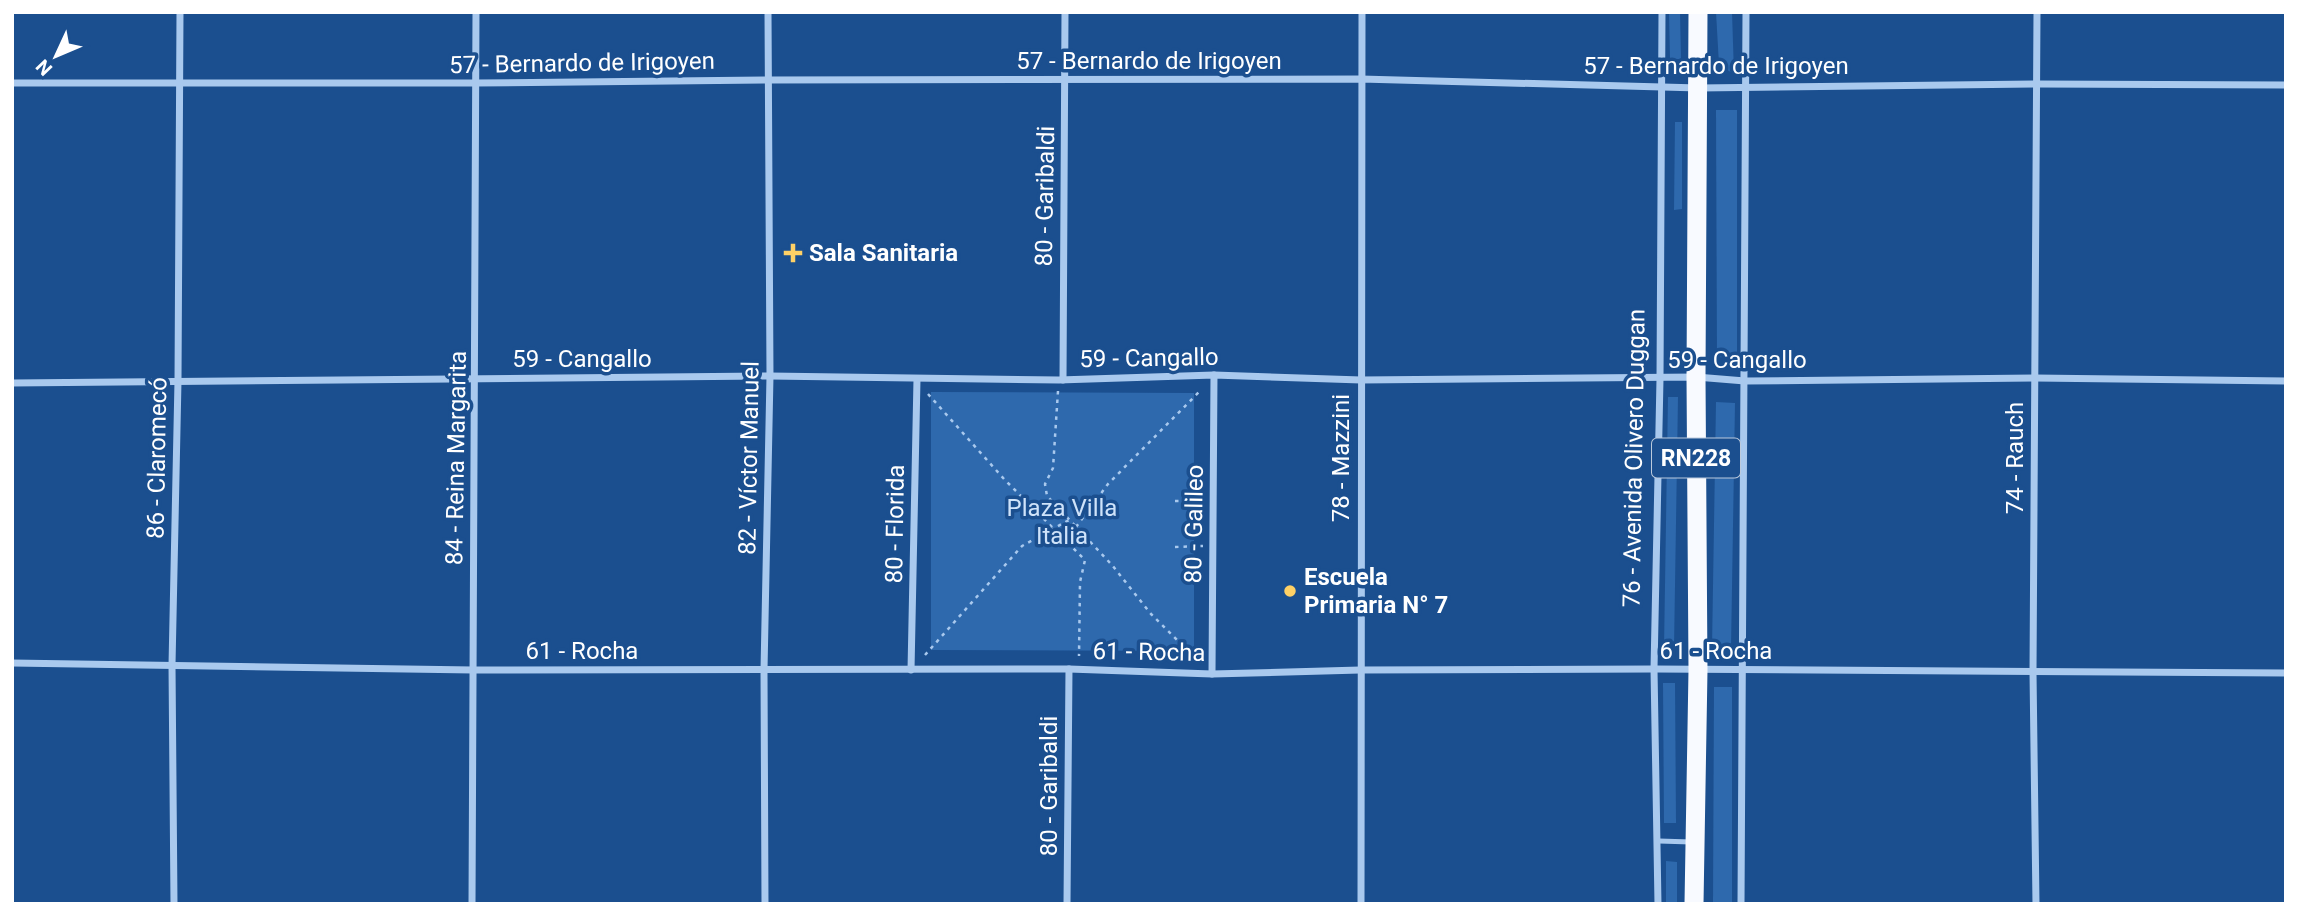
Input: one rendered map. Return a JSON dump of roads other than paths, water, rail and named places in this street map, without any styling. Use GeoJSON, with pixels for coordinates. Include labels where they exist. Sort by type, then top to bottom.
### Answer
{"type":"FeatureCollection","features":[{"type":"Feature","properties":{"kind":"highway","name":"RN228"},"geometry":{"type":"LineString","coordinates":[[1694,904],[1698,670],[1698,12]]}},
{"type":"Feature","properties":{"kind":"street","name":"86 - Claromecó"},"geometry":{"type":"LineString","coordinates":[[174,904],[172,665],[178,381],[180,12]]}},
{"type":"Feature","properties":{"kind":"street","name":"84 - Reina Margarita"},"geometry":{"type":"LineString","coordinates":[[472,904],[476,12]]}},
{"type":"Feature","properties":{"kind":"street","name":"82 - Víctor Manuel"},"geometry":{"type":"LineString","coordinates":[[765,904],[764,670],[770,376],[768,12]]}},
{"type":"Feature","properties":{"kind":"street","name":"80 - Garibaldi"},"geometry":{"type":"LineString","coordinates":[[1061,380],[1066,12]]}},
{"type":"Feature","properties":{"kind":"street","name":"78 - Mazzini"},"geometry":{"type":"LineString","coordinates":[[1361,904],[1362,12]]}},
{"type":"Feature","properties":{"kind":"street","name":"76 - Avenida Olivero Duggan"},"geometry":{"type":"LineString","coordinates":[[1658,904],[1654,669],[1660,379],[1662,12]]}},
{"type":"Feature","properties":{"kind":"street"},"geometry":{"type":"LineString","coordinates":[[1741,904],[1746,12]]}},
{"type":"Feature","properties":{"kind":"street","name":"74 - Rauch"},"geometry":{"type":"LineString","coordinates":[[2036,904],[2033,672],[2037,12]]}},
{"type":"Feature","properties":{"kind":"street","name":"57 - Bernardo de Irigoyen"},"geometry":{"type":"LineString","coordinates":[[12,83],[1361,79],[1699,88],[2286,85]]}},
{"type":"Feature","properties":{"kind":"street","name":"59 - Cangallo"},"geometry":{"type":"LineString","coordinates":[[12,383],[770,376],[917,381],[1214,375],[1361,380],[1696,377],[1745,381],[2035,377],[2286,381]]}},
{"type":"Feature","properties":{"kind":"street","name":"80 - Galileo"},"geometry":{"type":"LineString","coordinates":[[1212,674],[1214,375]]}},
{"type":"Feature","properties":{"kind":"street","name":"80 - Florida"},"geometry":{"type":"LineString","coordinates":[[911,670],[917,381]]}},
{"type":"Feature","properties":{"kind":"street","name":"61 - Rocha"},"geometry":{"type":"LineString","coordinates":[[12,663],[473,670],[1069,669],[1212,674],[1360,670],[1654,669],[2286,673]]}},
{"type":"Feature","properties":{"kind":"street","name":"80 - Garibaldi"},"geometry":{"type":"LineString","coordinates":[[1067,904],[1069,669]]}},
{"type":"Feature","properties":{"kind":"lane"},"geometry":{"type":"LineString","coordinates":[[1659,841],[1694,842]]}},
{"type":"Feature","properties":{"kind":"place","name":"Sala Sanitaria"},"geometry":{"type":"Point","coordinates":[793,253]}},
{"type":"Feature","properties":{"kind":"place","name":"Escuela Primaria N° 7"},"geometry":{"type":"Point","coordinates":[1290,591]}},
{"type":"Feature","properties":{"kind":"park label","name":"Plaza Villa Italia"},"geometry":{"type":"Point","coordinates":[1062,522]}}]}
